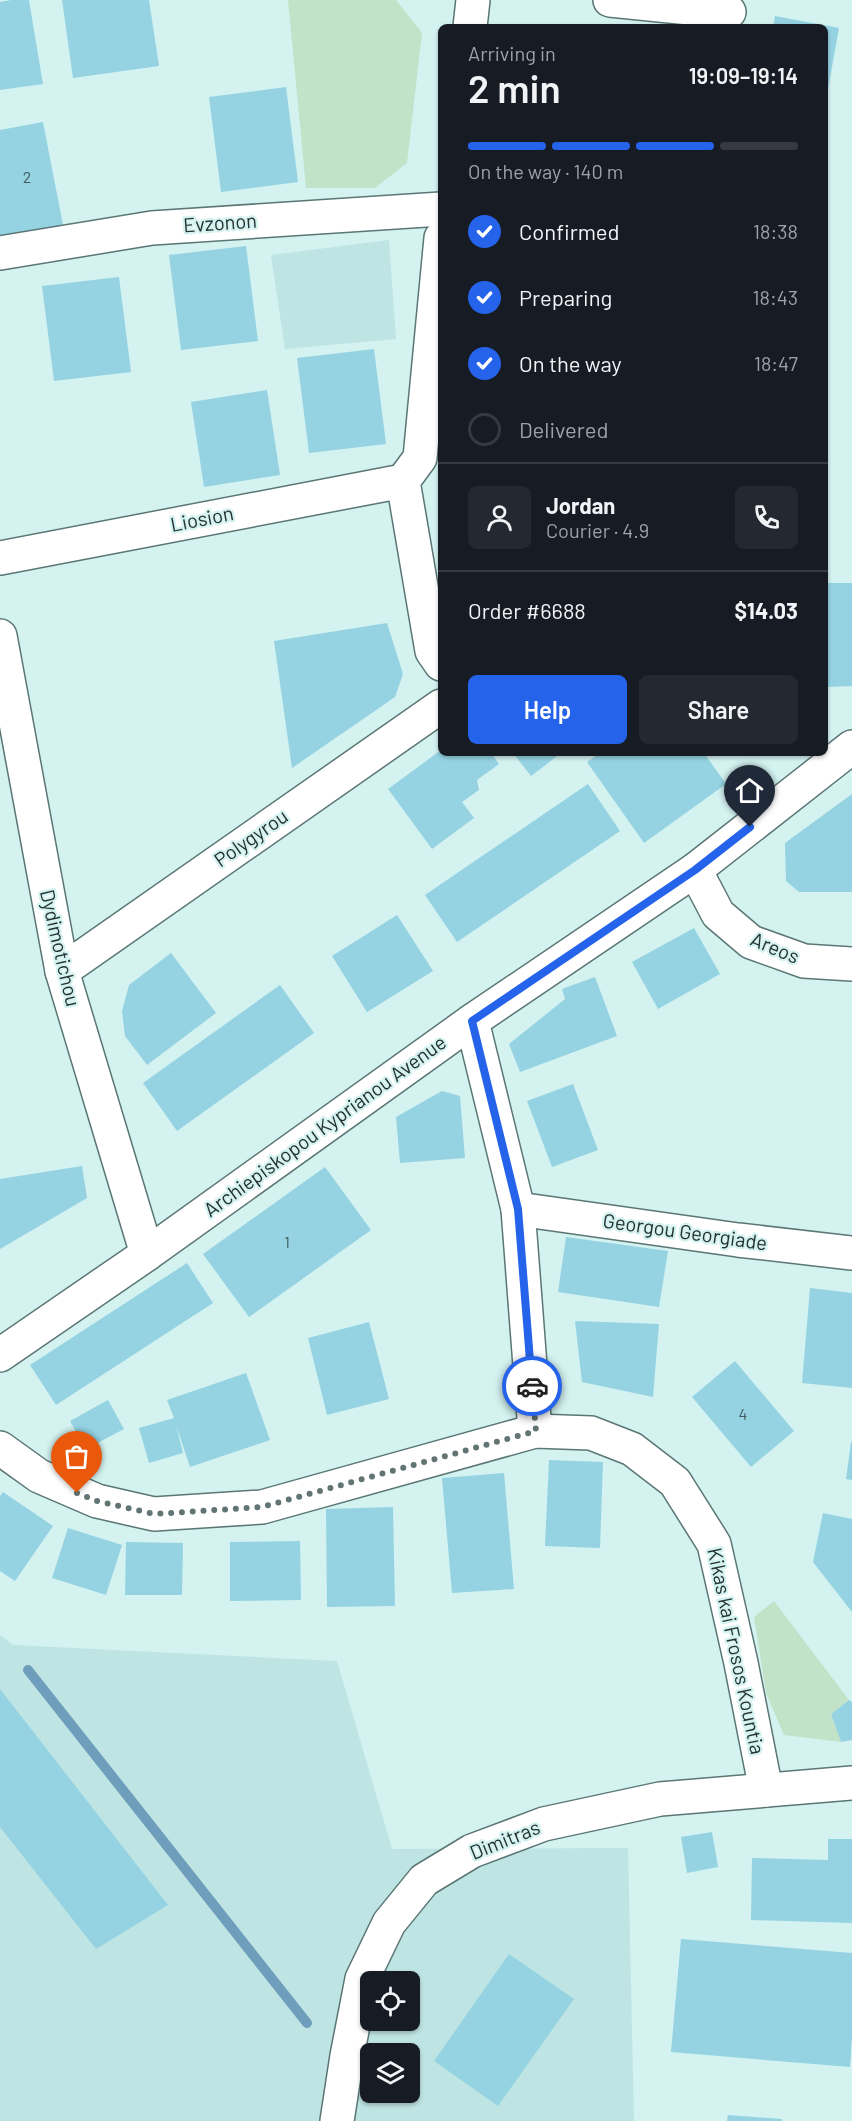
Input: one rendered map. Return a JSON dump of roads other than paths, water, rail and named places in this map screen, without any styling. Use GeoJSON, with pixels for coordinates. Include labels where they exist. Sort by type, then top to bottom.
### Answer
{"type":"FeatureCollection","features":[{"type":"Feature","properties":{"kind":"street"},"geometry":{"type":"LineString","coordinates":[[470,24],[473,0]]}},
{"type":"Feature","properties":{"kind":"street"},"geometry":{"type":"LineString","coordinates":[[610,0],[728,13]]}},
{"type":"Feature","properties":{"kind":"street","name":"Evzonon"},"geometry":{"type":"LineString","coordinates":[[0,253],[152,228],[438,209]]}},
{"type":"Feature","properties":{"kind":"street"},"geometry":{"type":"LineString","coordinates":[[438,269],[420,458],[403,481],[432,651],[438,660]]}},
{"type":"Feature","properties":{"kind":"street","name":"Liosion"},"geometry":{"type":"LineString","coordinates":[[0,558],[403,481]]}},
{"type":"Feature","properties":{"kind":"street","name":"Dydimotichou"},"geometry":{"type":"LineString","coordinates":[[0,636],[62,971],[147,1254]]}},
{"type":"Feature","properties":{"kind":"street","name":"Polygyrou"},"geometry":{"type":"LineString","coordinates":[[62,971],[438,708]]}},
{"type":"Feature","properties":{"kind":"street","name":"Archiepiskopou Kyprianou Avenue"},"geometry":{"type":"LineString","coordinates":[[0,1355],[147,1254],[472,1021],[695,870],[852,747]]}},
{"type":"Feature","properties":{"kind":"street","name":"Areos"},"geometry":{"type":"LineString","coordinates":[[695,870],[718,914],[751,942],[804,961],[852,964]]}},
{"type":"Feature","properties":{"kind":"street"},"geometry":{"type":"LineString","coordinates":[[472,1021],[518,1209],[536,1431]]}},
{"type":"Feature","properties":{"kind":"street","name":"Georgou Georgiade"},"geometry":{"type":"LineString","coordinates":[[518,1209],[738,1240],[852,1253]]}},
{"type":"Feature","properties":{"kind":"street","name":"Kikas kai Frosos Kountia"},"geometry":{"type":"LineString","coordinates":[[0,1448],[39,1476],[87,1497],[154,1514],[262,1507],[536,1431],[591,1432],[632,1449],[675,1482],[714,1544],[741,1663],[766,1790]]}},
{"type":"Feature","properties":{"kind":"street","name":"Dimitras"},"geometry":{"type":"LineString","coordinates":[[337,2121],[362,1978],[388,1923],[424,1880],[472,1851],[544,1824],[660,1799],[852,1783]]}},
{"type":"Feature","properties":{"kind":"waterway"},"geometry":{"type":"LineString","coordinates":[[28,1670],[307,2023]]}}]}
